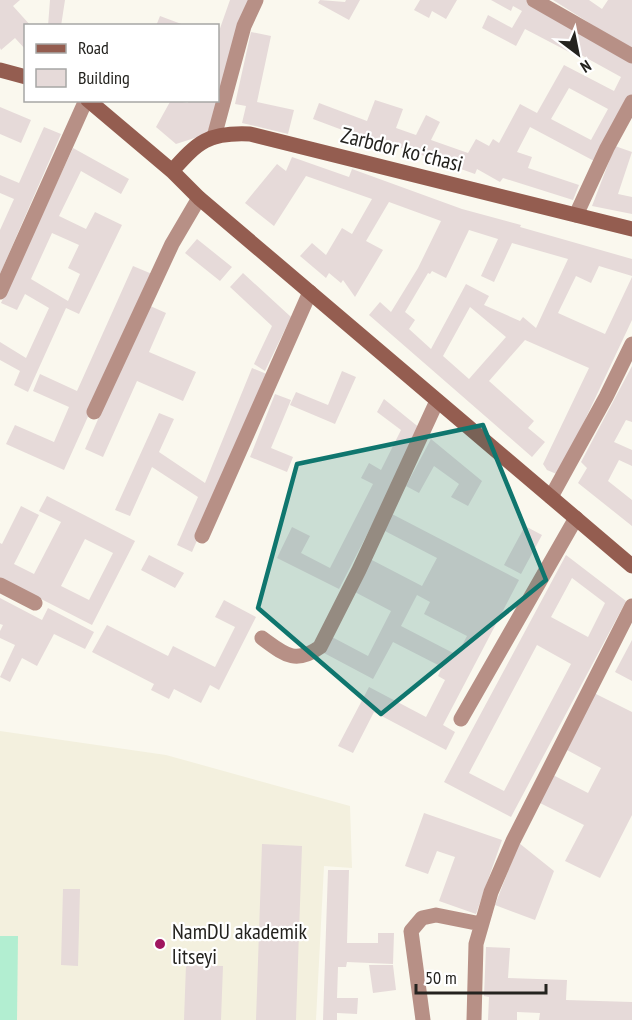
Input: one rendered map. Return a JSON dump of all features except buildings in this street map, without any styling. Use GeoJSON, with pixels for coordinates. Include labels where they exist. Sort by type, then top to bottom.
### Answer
{"type":"FeatureCollection","features":[{"type":"Feature","properties":{"kind":"main road"},"geometry":{"type":"LineString","coordinates":[[3,70],[24,76]]}},
{"type":"Feature","properties":{"kind":"main road"},"geometry":{"type":"LineString","coordinates":[[89,102],[632,566]]}},
{"type":"Feature","properties":{"kind":"main road","name":"Zarbdor koʻchasi"},"geometry":{"type":"LineString","coordinates":[[172,171],[194,147],[214,137],[250,134],[632,229]]}},
{"type":"Feature","properties":{"kind":"street"},"geometry":{"type":"LineString","coordinates":[[214,137],[244,26],[256,0]]}},
{"type":"Feature","properties":{"kind":"street"},"geometry":{"type":"LineString","coordinates":[[534,0],[632,56]]}},
{"type":"Feature","properties":{"kind":"street"},"geometry":{"type":"LineString","coordinates":[[0,292],[86,102]]}},
{"type":"Feature","properties":{"kind":"street"},"geometry":{"type":"LineString","coordinates":[[576,215],[607,148],[632,102]]}},
{"type":"Feature","properties":{"kind":"street"},"geometry":{"type":"LineString","coordinates":[[94,412],[172,244],[199,198]]}},
{"type":"Feature","properties":{"kind":"street"},"geometry":{"type":"LineString","coordinates":[[202,536],[309,292]]}},
{"type":"Feature","properties":{"kind":"street"},"geometry":{"type":"LineString","coordinates":[[551,498],[606,398],[632,344]]}},
{"type":"Feature","properties":{"kind":"street"},"geometry":{"type":"LineString","coordinates":[[262,638],[285,655],[299,657],[310,654],[320,647],[359,570],[437,400]]}},
{"type":"Feature","properties":{"kind":"street"},"geometry":{"type":"LineString","coordinates":[[461,719],[576,518]]}},
{"type":"Feature","properties":{"kind":"street"},"geometry":{"type":"LineString","coordinates":[[0,585],[35,603]]}},
{"type":"Feature","properties":{"kind":"street"},"geometry":{"type":"LineString","coordinates":[[474,1020],[473,967],[476,944],[491,892],[513,840],[632,606]]}},
{"type":"Feature","properties":{"kind":"street"},"geometry":{"type":"LineString","coordinates":[[423,1020],[411,932],[422,918],[436,915],[481,924]]}},
{"type":"Feature","properties":{"kind":"highlighted area"},"geometry":{"type":"Polygon","coordinates":[[[483,425],[546,580],[381,714],[258,608],[297,464],[483,425]]]}},
{"type":"Feature","properties":{"kind":"shaded area","name":"NamDU akademik litseyi"},"geometry":{"type":"Polygon","coordinates":[[[0,731],[166,755],[350,806],[352,868],[324,866],[316,1020],[0,1020],[0,731]]]}},
{"type":"Feature","properties":{"kind":"green space"},"geometry":{"type":"Polygon","coordinates":[[[0,936],[18,936],[17,1020],[0,1020],[0,936]]]}},
{"type":"Feature","properties":{"kind":"place","name":"NamDU akademik litseyi"},"geometry":{"type":"Point","coordinates":[160,944]}}]}
